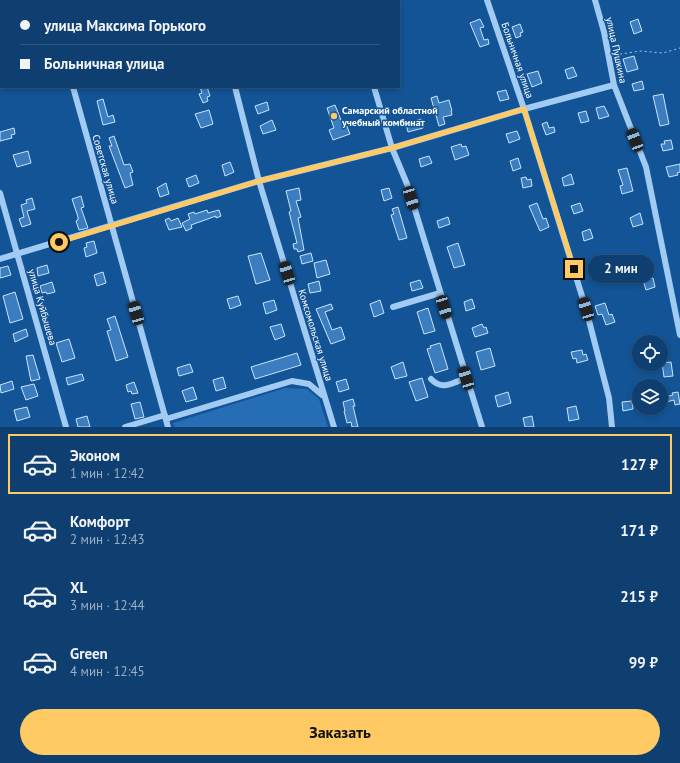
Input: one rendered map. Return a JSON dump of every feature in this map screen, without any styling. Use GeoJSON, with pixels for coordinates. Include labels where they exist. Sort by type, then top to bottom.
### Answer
{"type":"FeatureCollection","features":[{"type":"Feature","properties":{"kind":"street","name":"Больничная улица"},"geometry":{"type":"LineString","coordinates":[[487,0],[524,109],[586,309],[609,398],[612,427]]}},
{"type":"Feature","properties":{"kind":"street","name":"улица Пушкина"},"geometry":{"type":"LineString","coordinates":[[595,0],[604,32],[614,85],[646,168],[680,335]]}},
{"type":"Feature","properties":{"kind":"street"},"geometry":{"type":"LineString","coordinates":[[0,259],[259,181],[392,148],[524,109],[614,85]]}},
{"type":"Feature","properties":{"kind":"street","name":"Советская улица"},"geometry":{"type":"LineString","coordinates":[[73,88],[168,427]]}},
{"type":"Feature","properties":{"kind":"street","name":"Комсомольская улица"},"geometry":{"type":"LineString","coordinates":[[235,88],[259,181],[334,427]]}},
{"type":"Feature","properties":{"kind":"street"},"geometry":{"type":"LineString","coordinates":[[374,88],[392,148],[407,184],[482,427]]}},
{"type":"Feature","properties":{"kind":"street","name":"улица Куйбышева"},"geometry":{"type":"LineString","coordinates":[[0,192],[66,427]]}},
{"type":"Feature","properties":{"kind":"street"},"geometry":{"type":"LineString","coordinates":[[393,307],[440,293]]}},
{"type":"Feature","properties":{"kind":"street"},"geometry":{"type":"LineString","coordinates":[[431,379],[436,385],[443,386],[466,378]]}},
{"type":"Feature","properties":{"kind":"street"},"geometry":{"type":"LineString","coordinates":[[125,427],[166,417],[292,381],[304,382],[313,386],[324,396]]}},
{"type":"Feature","properties":{"kind":"path"},"geometry":{"type":"LineString","coordinates":[[608,56],[640,51],[663,53],[680,48]]}},
{"type":"Feature","properties":{"kind":"shaded area"},"geometry":{"type":"Polygon","coordinates":[[[285,388],[307,389],[319,399],[328,427],[174,427],[173,423],[285,388]]]}},
{"type":"Feature","properties":{"kind":"building"},"geometry":{"type":"Polygon","coordinates":[[[480,19],[484,27],[480,28],[484,40],[488,39],[489,44],[480,47],[470,23],[480,19]]]}},
{"type":"Feature","properties":{"kind":"building"},"geometry":{"type":"Polygon","coordinates":[[[638,19],[642,31],[634,34],[630,22],[638,19]]]}},
{"type":"Feature","properties":{"kind":"building"},"geometry":{"type":"Polygon","coordinates":[[[520,24],[523,32],[520,33],[521,36],[516,38],[512,27],[520,24]]]}},
{"type":"Feature","properties":{"kind":"building"},"geometry":{"type":"Polygon","coordinates":[[[634,56],[638,69],[627,72],[623,59],[634,56]]]}},
{"type":"Feature","properties":{"kind":"building"},"geometry":{"type":"Polygon","coordinates":[[[573,67],[577,76],[568,79],[565,70],[573,67]]]}},
{"type":"Feature","properties":{"kind":"building"},"geometry":{"type":"Polygon","coordinates":[[[538,71],[542,83],[532,87],[527,74],[538,71]]]}},
{"type":"Feature","properties":{"kind":"building"},"geometry":{"type":"Polygon","coordinates":[[[642,81],[644,89],[634,91],[632,84],[642,81]]]}},
{"type":"Feature","properties":{"kind":"building"},"geometry":{"type":"Polygon","coordinates":[[[200,88],[207,88],[210,96],[207,97],[208,101],[203,103],[199,94],[202,93],[200,88]]]}},
{"type":"Feature","properties":{"kind":"building"},"geometry":{"type":"Polygon","coordinates":[[[506,90],[509,99],[500,101],[497,92],[506,90]]]}},
{"type":"Feature","properties":{"kind":"building"},"geometry":{"type":"Polygon","coordinates":[[[663,94],[669,124],[660,126],[653,96],[663,94]]]}},
{"type":"Feature","properties":{"kind":"building"},"geometry":{"type":"Polygon","coordinates":[[[437,96],[439,103],[449,100],[452,111],[452,115],[443,117],[445,124],[439,126],[431,98],[437,96]]]}},
{"type":"Feature","properties":{"kind":"building"},"geometry":{"type":"Polygon","coordinates":[[[103,99],[108,117],[113,115],[115,122],[103,125],[97,101],[103,99]]]}},
{"type":"Feature","properties":{"kind":"building"},"geometry":{"type":"Polygon","coordinates":[[[267,102],[269,110],[258,114],[255,106],[267,102]]]}},
{"type":"Feature","properties":{"kind":"building","name":"Самарский областной учебный комбинат"},"geometry":{"type":"Polygon","coordinates":[[[335,105],[343,125],[346,124],[350,134],[333,140],[329,130],[334,128],[327,108],[335,105]]]}},
{"type":"Feature","properties":{"kind":"building"},"geometry":{"type":"Polygon","coordinates":[[[604,106],[609,116],[599,119],[596,108],[604,106]]]}},
{"type":"Feature","properties":{"kind":"building"},"geometry":{"type":"Polygon","coordinates":[[[209,110],[213,124],[201,128],[195,114],[209,110]]]}},
{"type":"Feature","properties":{"kind":"building"},"geometry":{"type":"Polygon","coordinates":[[[586,111],[589,121],[581,123],[578,113],[586,111]]]}},
{"type":"Feature","properties":{"kind":"building"},"geometry":{"type":"Polygon","coordinates":[[[421,119],[423,128],[408,132],[406,124],[421,119]]]}},
{"type":"Feature","properties":{"kind":"building"},"geometry":{"type":"Polygon","coordinates":[[[272,120],[276,130],[263,134],[260,126],[272,120]]]}},
{"type":"Feature","properties":{"kind":"building"},"geometry":{"type":"Polygon","coordinates":[[[547,122],[549,128],[554,127],[555,132],[546,135],[542,124],[547,122]]]}},
{"type":"Feature","properties":{"kind":"building"},"geometry":{"type":"Polygon","coordinates":[[[14,128],[15,134],[11,135],[12,138],[0,141],[0,132],[14,128]]]}},
{"type":"Feature","properties":{"kind":"building"},"geometry":{"type":"Polygon","coordinates":[[[517,131],[520,139],[509,143],[506,134],[517,131]]]}},
{"type":"Feature","properties":{"kind":"building"},"geometry":{"type":"Polygon","coordinates":[[[114,136],[124,165],[130,164],[133,172],[130,173],[133,185],[125,188],[109,146],[112,146],[109,138],[114,136]]]}},
{"type":"Feature","properties":{"kind":"building"},"geometry":{"type":"Polygon","coordinates":[[[671,140],[673,149],[663,151],[661,144],[665,144],[664,141],[671,140]]]}},
{"type":"Feature","properties":{"kind":"building"},"geometry":{"type":"Polygon","coordinates":[[[461,144],[462,147],[466,146],[469,155],[455,160],[451,147],[461,144]]]}},
{"type":"Feature","properties":{"kind":"building"},"geometry":{"type":"Polygon","coordinates":[[[28,151],[31,163],[17,167],[13,155],[28,151]]]}},
{"type":"Feature","properties":{"kind":"building"},"geometry":{"type":"Polygon","coordinates":[[[429,156],[432,163],[421,167],[419,159],[429,156]]]}},
{"type":"Feature","properties":{"kind":"building"},"geometry":{"type":"Polygon","coordinates":[[[518,158],[521,168],[513,171],[510,161],[518,158]]]}},
{"type":"Feature","properties":{"kind":"building"},"geometry":{"type":"Polygon","coordinates":[[[230,162],[234,172],[225,176],[222,165],[230,162]]]}},
{"type":"Feature","properties":{"kind":"building"},"geometry":{"type":"Polygon","coordinates":[[[680,164],[680,172],[677,173],[678,175],[669,177],[666,167],[680,164]]]}},
{"type":"Feature","properties":{"kind":"building"},"geometry":{"type":"Polygon","coordinates":[[[627,168],[633,191],[622,194],[620,186],[623,185],[618,170],[627,168]]]}},
{"type":"Feature","properties":{"kind":"building"},"geometry":{"type":"Polygon","coordinates":[[[571,174],[574,184],[564,186],[562,178],[571,174]]]}},
{"type":"Feature","properties":{"kind":"building"},"geometry":{"type":"Polygon","coordinates":[[[196,175],[199,183],[189,187],[186,179],[196,175]]]}},
{"type":"Feature","properties":{"kind":"building"},"geometry":{"type":"Polygon","coordinates":[[[526,177],[527,180],[531,179],[532,186],[523,188],[521,178],[526,177]]]}},
{"type":"Feature","properties":{"kind":"building"},"geometry":{"type":"Polygon","coordinates":[[[166,183],[169,194],[160,197],[157,188],[166,183]]]}},
{"type":"Feature","properties":{"kind":"building"},"geometry":{"type":"Polygon","coordinates":[[[299,188],[301,200],[296,201],[301,217],[298,218],[304,250],[298,252],[297,249],[294,249],[293,244],[297,243],[289,212],[291,211],[286,191],[299,188]]]}},
{"type":"Feature","properties":{"kind":"building"},"geometry":{"type":"Polygon","coordinates":[[[389,188],[392,198],[384,201],[381,190],[389,188]]]}},
{"type":"Feature","properties":{"kind":"building"},"geometry":{"type":"Polygon","coordinates":[[[81,196],[84,207],[81,208],[88,228],[79,230],[76,221],[78,220],[78,217],[72,199],[81,196]]]}},
{"type":"Feature","properties":{"kind":"building"},"geometry":{"type":"Polygon","coordinates":[[[32,198],[35,209],[27,211],[31,224],[22,227],[19,219],[24,217],[21,205],[27,203],[26,200],[32,198]]]}},
{"type":"Feature","properties":{"kind":"building"},"geometry":{"type":"Polygon","coordinates":[[[537,203],[543,219],[546,218],[549,227],[540,231],[529,206],[537,203]]]}},
{"type":"Feature","properties":{"kind":"building"},"geometry":{"type":"Polygon","coordinates":[[[580,203],[583,211],[574,214],[571,206],[580,203]]]}},
{"type":"Feature","properties":{"kind":"building"},"geometry":{"type":"Polygon","coordinates":[[[398,207],[407,238],[399,240],[391,215],[394,214],[392,209],[398,207]]]}},
{"type":"Feature","properties":{"kind":"building"},"geometry":{"type":"Polygon","coordinates":[[[207,210],[208,213],[219,210],[221,216],[216,218],[216,216],[191,225],[192,228],[186,231],[182,223],[190,219],[188,214],[194,212],[195,214],[207,210]]]}},
{"type":"Feature","properties":{"kind":"building"},"geometry":{"type":"Polygon","coordinates":[[[640,213],[643,224],[633,227],[630,218],[640,213]]]}},
{"type":"Feature","properties":{"kind":"building"},"geometry":{"type":"Polygon","coordinates":[[[448,217],[450,224],[439,228],[437,221],[448,217]]]}},
{"type":"Feature","properties":{"kind":"building"},"geometry":{"type":"Polygon","coordinates":[[[169,218],[171,221],[178,218],[182,227],[169,230],[165,220],[169,218]]]}},
{"type":"Feature","properties":{"kind":"building"},"geometry":{"type":"Polygon","coordinates":[[[590,229],[593,238],[584,241],[582,232],[590,229]]]}},
{"type":"Feature","properties":{"kind":"building"},"geometry":{"type":"Polygon","coordinates":[[[94,241],[97,253],[86,257],[84,248],[87,247],[86,243],[94,241]]]}},
{"type":"Feature","properties":{"kind":"building"},"geometry":{"type":"Polygon","coordinates":[[[458,243],[465,265],[454,268],[447,247],[458,243]]]}},
{"type":"Feature","properties":{"kind":"building"},"geometry":{"type":"Polygon","coordinates":[[[261,253],[270,280],[256,284],[248,256],[261,253]]]}},
{"type":"Feature","properties":{"kind":"building"},"geometry":{"type":"Polygon","coordinates":[[[311,253],[313,261],[302,264],[300,256],[311,253]]]}},
{"type":"Feature","properties":{"kind":"building"},"geometry":{"type":"Polygon","coordinates":[[[601,259],[604,267],[595,270],[592,268],[590,263],[601,259]]]}},
{"type":"Feature","properties":{"kind":"building"},"geometry":{"type":"Polygon","coordinates":[[[326,260],[330,274],[317,278],[314,263],[326,260]]]}},
{"type":"Feature","properties":{"kind":"building"},"geometry":{"type":"Polygon","coordinates":[[[47,265],[49,273],[38,276],[37,268],[47,265]]]}},
{"type":"Feature","properties":{"kind":"building"},"geometry":{"type":"Polygon","coordinates":[[[8,266],[11,275],[0,278],[0,268],[8,266]]]}},
{"type":"Feature","properties":{"kind":"building"},"geometry":{"type":"Polygon","coordinates":[[[103,272],[106,283],[97,286],[94,275],[103,272]]]}},
{"type":"Feature","properties":{"kind":"building"},"geometry":{"type":"Polygon","coordinates":[[[653,278],[655,287],[646,290],[643,280],[653,278]]]}},
{"type":"Feature","properties":{"kind":"building"},"geometry":{"type":"Polygon","coordinates":[[[420,280],[423,288],[412,291],[410,283],[420,280]]]}},
{"type":"Feature","properties":{"kind":"building"},"geometry":{"type":"Polygon","coordinates":[[[319,281],[321,291],[310,293],[308,284],[319,281]]]}},
{"type":"Feature","properties":{"kind":"building"},"geometry":{"type":"Polygon","coordinates":[[[52,282],[55,292],[47,294],[46,292],[42,293],[40,286],[52,282]]]}},
{"type":"Feature","properties":{"kind":"building"},"geometry":{"type":"Polygon","coordinates":[[[15,292],[23,319],[10,323],[3,296],[15,292]]]}},
{"type":"Feature","properties":{"kind":"building"},"geometry":{"type":"Polygon","coordinates":[[[238,296],[241,305],[230,309],[227,299],[238,296]]]}},
{"type":"Feature","properties":{"kind":"building"},"geometry":{"type":"Polygon","coordinates":[[[472,299],[475,308],[466,311],[464,302],[472,299]]]}},
{"type":"Feature","properties":{"kind":"building"},"geometry":{"type":"Polygon","coordinates":[[[274,300],[277,310],[266,314],[263,303],[274,300]]]}},
{"type":"Feature","properties":{"kind":"building"},"geometry":{"type":"Polygon","coordinates":[[[380,300],[384,313],[374,317],[370,304],[380,300]]]}},
{"type":"Feature","properties":{"kind":"building"},"geometry":{"type":"Polygon","coordinates":[[[605,303],[609,315],[612,314],[615,322],[606,325],[602,314],[598,315],[595,306],[605,303]]]}},
{"type":"Feature","properties":{"kind":"building"},"geometry":{"type":"Polygon","coordinates":[[[331,304],[333,309],[325,312],[332,330],[341,327],[345,339],[331,344],[316,309],[331,304]]]}},
{"type":"Feature","properties":{"kind":"building"},"geometry":{"type":"Polygon","coordinates":[[[428,308],[435,331],[424,334],[417,312],[428,308]]]}},
{"type":"Feature","properties":{"kind":"building"},"geometry":{"type":"Polygon","coordinates":[[[115,316],[128,357],[116,361],[107,331],[111,330],[107,319],[115,316]]]}},
{"type":"Feature","properties":{"kind":"building"},"geometry":{"type":"Polygon","coordinates":[[[281,324],[285,336],[275,340],[270,327],[281,324]]]}},
{"type":"Feature","properties":{"kind":"building"},"geometry":{"type":"Polygon","coordinates":[[[482,324],[484,328],[486,327],[488,333],[475,337],[472,328],[482,324]]]}},
{"type":"Feature","properties":{"kind":"building"},"geometry":{"type":"Polygon","coordinates":[[[26,329],[28,336],[15,342],[13,334],[26,329]]]}},
{"type":"Feature","properties":{"kind":"building"},"geometry":{"type":"Polygon","coordinates":[[[69,339],[75,358],[62,362],[56,343],[69,339]]]}},
{"type":"Feature","properties":{"kind":"building"},"geometry":{"type":"Polygon","coordinates":[[[440,343],[448,369],[435,373],[427,349],[431,348],[430,346],[440,343]]]}},
{"type":"Feature","properties":{"kind":"building"},"geometry":{"type":"Polygon","coordinates":[[[490,348],[495,366],[481,370],[476,352],[490,348]]]}},
{"type":"Feature","properties":{"kind":"building"},"geometry":{"type":"Polygon","coordinates":[[[582,350],[583,355],[586,354],[588,360],[577,363],[576,358],[573,359],[571,352],[582,350]]]}},
{"type":"Feature","properties":{"kind":"building"},"geometry":{"type":"Polygon","coordinates":[[[297,353],[301,365],[255,379],[251,367],[297,353]]]}},
{"type":"Feature","properties":{"kind":"building"},"geometry":{"type":"Polygon","coordinates":[[[33,355],[40,379],[31,381],[26,356],[33,355]]]}},
{"type":"Feature","properties":{"kind":"building"},"geometry":{"type":"Polygon","coordinates":[[[403,362],[407,376],[395,379],[391,367],[403,362]]]}},
{"type":"Feature","properties":{"kind":"building"},"geometry":{"type":"Polygon","coordinates":[[[668,362],[671,362],[673,376],[664,377],[663,371],[668,371],[668,362]]]}},
{"type":"Feature","properties":{"kind":"building"},"geometry":{"type":"Polygon","coordinates":[[[190,364],[193,372],[179,376],[177,368],[190,364]]]}},
{"type":"Feature","properties":{"kind":"building"},"geometry":{"type":"Polygon","coordinates":[[[82,374],[84,380],[68,385],[66,378],[82,374]]]}},
{"type":"Feature","properties":{"kind":"building"},"geometry":{"type":"Polygon","coordinates":[[[223,377],[226,388],[216,391],[213,380],[223,377]]]}},
{"type":"Feature","properties":{"kind":"building"},"geometry":{"type":"Polygon","coordinates":[[[422,378],[428,397],[416,401],[409,382],[422,378]]]}},
{"type":"Feature","properties":{"kind":"building"},"geometry":{"type":"Polygon","coordinates":[[[346,379],[349,389],[339,392],[336,382],[346,379]]]}},
{"type":"Feature","properties":{"kind":"building"},"geometry":{"type":"Polygon","coordinates":[[[12,381],[14,389],[1,393],[0,385],[12,381]]]}},
{"type":"Feature","properties":{"kind":"building"},"geometry":{"type":"Polygon","coordinates":[[[134,382],[138,393],[132,394],[131,391],[128,392],[126,385],[134,382]]]}},
{"type":"Feature","properties":{"kind":"building"},"geometry":{"type":"Polygon","coordinates":[[[34,384],[38,396],[26,400],[21,387],[34,384]]]}},
{"type":"Feature","properties":{"kind":"building"},"geometry":{"type":"Polygon","coordinates":[[[193,387],[197,399],[186,402],[182,391],[193,387]]]}},
{"type":"Feature","properties":{"kind":"building"},"geometry":{"type":"Polygon","coordinates":[[[508,392],[511,403],[498,407],[495,396],[508,392]]]}},
{"type":"Feature","properties":{"kind":"building"},"geometry":{"type":"Polygon","coordinates":[[[678,392],[680,404],[675,405],[674,400],[668,402],[668,396],[673,395],[672,393],[678,392]]]}},
{"type":"Feature","properties":{"kind":"building"},"geometry":{"type":"Polygon","coordinates":[[[353,399],[355,406],[353,406],[358,427],[352,427],[351,422],[347,423],[344,411],[343,402],[353,399]]]}},
{"type":"Feature","properties":{"kind":"building"},"geometry":{"type":"Polygon","coordinates":[[[632,401],[632,409],[623,411],[622,402],[632,401]]]}},
{"type":"Feature","properties":{"kind":"building"},"geometry":{"type":"Polygon","coordinates":[[[140,402],[144,417],[135,419],[131,404],[140,402]]]}},
{"type":"Feature","properties":{"kind":"building"},"geometry":{"type":"Polygon","coordinates":[[[576,406],[579,419],[569,421],[567,408],[576,406]]]}},
{"type":"Feature","properties":{"kind":"building"},"geometry":{"type":"Polygon","coordinates":[[[27,407],[30,417],[17,421],[14,410],[27,407]]]}},
{"type":"Feature","properties":{"kind":"building"},"geometry":{"type":"Polygon","coordinates":[[[87,416],[90,427],[78,427],[76,419],[87,416]]]}},
{"type":"Feature","properties":{"kind":"building"},"geometry":{"type":"Polygon","coordinates":[[[532,416],[534,427],[525,427],[523,418],[532,416]]]}},
{"type":"Feature","properties":{"kind":"place","name":"Самарский областной учебный комбинат"},"geometry":{"type":"Point","coordinates":[334,116]}},
{"type":"Feature","properties":{"kind":"route"},"geometry":{"type":"LineString","coordinates":[[59,242],[259,181],[392,148],[524,109],[574,269]]}}]}
